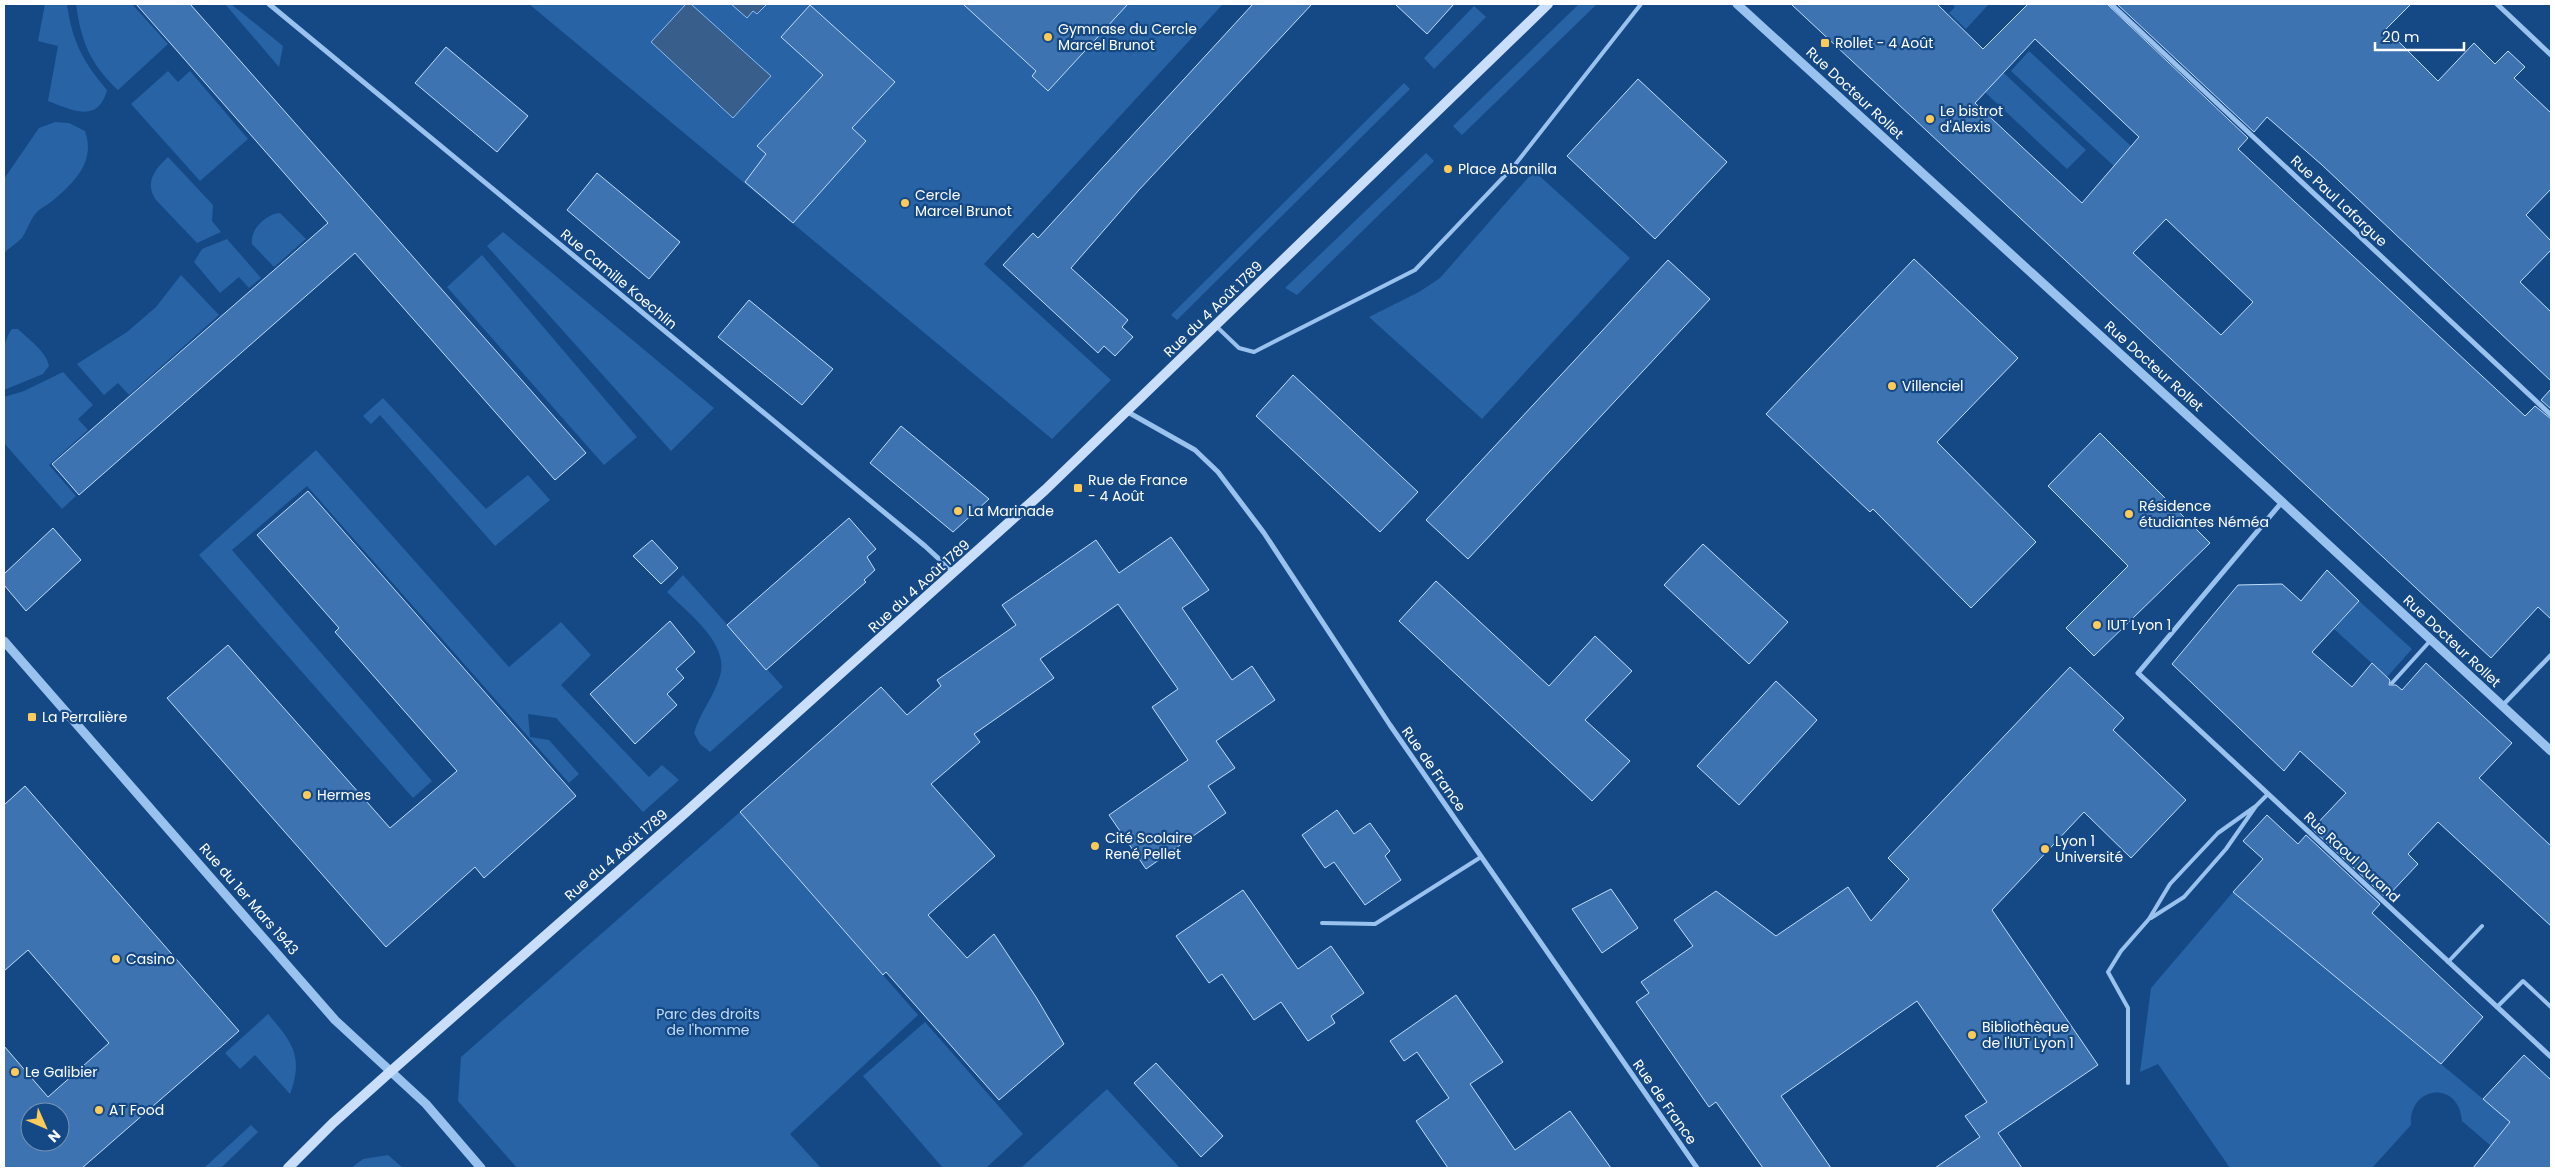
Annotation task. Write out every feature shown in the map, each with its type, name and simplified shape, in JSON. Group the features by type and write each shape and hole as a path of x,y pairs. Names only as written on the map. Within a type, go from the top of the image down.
{"main road":[{"name":"Rue du 4 Août 1789","path":"288,1168 333,1123 1045,490 1548,4"}],"street":[{"name":"Rue Camille Koechlin","path":"269,4 918,540 954,572"},
{"name":"Rue Docteur Rollet","path":"1737,4 2282,502 2551,752"},
{"name":"Rue Paul Lafargue","path":"2111,4 2551,415"},
{"path":"2497,4 2551,55"},
{"name":"Rue de France","path":"1126,412 1195,450 1218,472 1264,533 1390,725 1697,1168"},
{"name":"Rue Raoul Durand","path":"2282,502 2138,673 2551,1057"},
{"name":"Rue du 1er Mars 1943","path":"4,641 335,1020 426,1104 481,1168"},
{"path":"2502,706 2551,655"}],"lane":[{"path":"1215,325 1239,348 1254,352 1415,270 1514,166 1642,4"},
{"path":"2392,683 2431,639"},
{"path":"2128,1084 2128,1008 2108,972 2120,951 2149,919 2170,884 2218,833 2256,806 2268,794"},
{"path":"2149,919 2184,897 2226,849 2256,806"},
{"path":"1322,923 1374,924 1481,856"},
{"path":"2448,962 2482,926"},
{"path":"2497,1007 2523,981 2551,1007"}],"green space":[{"path":"45,4 67,4 72,29 80,50 91,70 107,90 103,101 91,111 83,112 48,101 58,46 38,41"},
{"path":"76,4 132,4 168,44 118,90 100,71 88,51"},
{"path":"225,4 231,4 283,46 279,67"},
{"name":"Cercle Marcel Brunot","path":"529,4 1223,4 984,264 1111,380 1052,439"},
{"path":"1579,4 1597,4 1462,135 1453,126"},
{"path":"1952,4 1989,4 1966,29 1949,13 1955,7"},
{"path":"1474,6 1486,17 1434,69 1424,58"},
{"path":"2029,51 2133,148 2115,167 2011,71"},
{"path":"1991,61 2086,150 2067,169 1973,81"},
{"path":"168,71 178,82 190,71 248,139 200,181 131,104"},
{"path":"1404,83 1410,89 1177,320 1171,315"},
{"path":"55,122 69,123 85,131 88,151 83,168 72,183 55,199 38,211 22,238 4,253 4,179 39,128"},
{"path":"1426,153 1434,161 1297,295 1285,288"},
{"path":"168,157 213,205 212,221 221,232 197,243 156,200 151,188 151,182 155,171"},
{"path":"1534,171 1630,258 1482,419 1369,317 1419,292 1440,278"},
{"path":"280,213 306,239 274,267 252,244 252,238 256,228 264,219"},
{"path":"503,232 714,408 671,451 487,246"},
{"path":"227,239 261,278 249,288 239,277 220,293 194,262 202,249"},
{"path":"482,255 637,437 604,465 447,287"},
{"path":"181,275 219,315 129,395 118,383 104,395 77,364 127,332 156,307"},
{"path":"12,329 18,329 36,346 44,355 49,366 43,374 4,390 4,350 8,335"},
{"path":"63,372 93,405 78,419 88,430 49,465 76,496 62,509 4,443 4,397 24,391"},
{"path":"383,398 486,509 528,475 550,500 495,546 380,415 371,424 363,416"},
{"path":"316,450 509,667 561,622 591,655 561,685 649,777 662,765 679,780 643,812 556,718 528,714 530,737 549,740 579,774 569,783 307,486 232,550 432,781 413,798 199,555"},
{"path":"683,575 783,687 710,752 700,744 694,733 717,684 721,664 719,652 705,630 667,592"},
{"path":"2359,601 2412,649 2387,677 2334,629"},
{"name":"Parc des droits de l'homme","path":"740,812 918,1015 790,1134 821,1168 517,1168 458,1101 461,1057"},
{"path":"2233,892 2511,1122 2491,1146 2462,1121 2459,1108 2452,1098 2444,1094 2434,1093 2425,1096 2417,1102 2412,1112 2411,1125 2372,1168 2230,1168 2158,1064 2140,1072 2151,988"},
{"path":"268,1014 284,1033 296,1059 294,1081 290,1094 255,1055 240,1069 225,1053"},
{"path":"925,1022 1023,1134 986,1168 943,1168 863,1076"},
{"path":"1107,1089 1180,1168 1021,1168"},
{"path":"251,1125 258,1132 221,1168 204,1168"},
{"path":"388,1155 403,1168 351,1168 363,1159"}],"shaded area":[{"path":"686,4 691,4 771,76 733,118 651,42"},
{"path":"731,4 767,4 757,14 753,11 747,18"}],"building":[{"path":"136,4 190,4 586,453 555,480 355,253 79,495 52,464 328,223"},
{"name":"Gymnase du Cercle Marcel Brunot","path":"963,4 1128,4 1048,91 1032,76 1036,71"},
{"path":"1253,4 1312,4 1138,191 1071,268 1128,320 1122,327 1133,337 1115,356 1104,346 1098,353 1003,265 1033,233 1038,238"},
{"path":"1395,4 1454,4 1427,34"},
{"path":"1791,4 1937,4 1983,49 2028,4 2107,4 2248,138 2238,149 2525,416 2535,406 2551,419 2551,619 2538,607 2491,658","holes":["2035,39 2139,137 2082,203 1975,103","2166,219 2253,302 2221,335 2133,253"]},
{"path":"2117,4 2411,4 2386,29 2438,81 2474,43 2495,64 2508,51 2525,67 2514,78 2551,113 2551,189 2526,215 2551,241 2551,250 2520,282 2551,312 2551,381 2322,165 2267,117 2254,132"},
{"path":"810,5 895,82 852,128 866,141 793,223 745,182 766,154 757,146 823,75 781,37"},
{"path":"446,47 528,116 497,152 415,83"},
{"path":"1638,79 1727,162 1655,239 1567,156"},
{"path":"597,173 680,242 649,279 567,210"},
{"name":"Villenciel","path":"1914,259 2018,358 1937,442 2036,542 1971,608 1873,509 1870,512 1766,414"},
{"path":"1668,260 1710,299 1468,559 1426,520"},
{"path":"749,300 833,369 802,405 718,337"},
{"path":"1293,375 1418,492 1380,532 1256,416"},
{"path":"2551,389 2551,409 2541,400"},
{"path":"901,426 989,499 953,532 870,463"},
{"name":"Résidence étudiantes Néméa","path":"2100,433 2210,543 2094,656 2066,628 2128,566 2048,486"},
{"path":"308,491 576,796 484,878 475,867 386,947 167,698 228,645 390,828 457,771 335,632 339,628 257,535"},
{"path":"849,518 876,549 867,557 875,570 864,580 866,582 766,670 727,625"},
{"path":"53,528 81,560 26,611 4,585 4,574"},
{"path":"1171,537 1209,590 1182,608 1232,680 1252,666 1275,700 1216,741 1235,768 1208,786 1226,813 1146,869 1109,815 1188,760 1152,707 1178,689 1118,604 1040,659 1054,678 974,734 980,742 931,784 995,856 928,915 967,958 994,934 1036,997 1064,1044 999,1100 886,972 883,975 740,812 881,687 907,715 941,686 937,680 1016,625 1002,605 1096,540 1119,573"},
{"path":"652,540 678,568 661,584 633,556"},
{"path":"1703,544 1788,622 1749,664 1664,585"},
{"path":"2327,570 2359,601 2312,652 2352,687 2372,663 2390,680 2389,685 2396,685 2402,690 2426,663 2512,743 2479,778 2551,846 2551,926 2438,822 2408,854 2418,864 2386,898 2312,829 2346,793 2300,751 2284,771 2172,664 2238,585 2282,584 2301,601"},
{"path":"1436,581 1549,686 1595,636 1632,671 1585,720 1630,761 1592,801 1399,621"},
{"path":"670,621 695,652 676,669 684,678 667,694 677,705 635,744 590,694"},
{"path":"2070,667 2124,718 2113,730 2186,800 2131,858 2084,812 1992,910 2098,1065 1998,1133 2022,1168 1935,1168 1980,1137 1965,1116 1987,1102 1917,1001 1781,1096 1831,1168 1763,1168 1716,1102 1709,1107 1636,1002 1649,993 1641,982 1693,946 1674,920 1716,891 1776,936 1848,887 1871,921 1909,879 1888,858"},
{"path":"1776,681 1817,720 1739,805 1697,766"},
{"name":"Casino","path":"25,786 239,1031 82,1168 4,1168 4,1046 48,1097 109,1043 28,950 4,971 4,805"},
{"path":"1337,810 1354,834 1370,823 1390,851 1385,856 1401,880 1365,905 1334,862 1325,868 1302,835"},
{"path":"2267,815 2298,844 2306,835 2380,904 2372,913 2483,1017 2441,1064 2233,892 2263,859 2243,841"},
{"path":"1611,889 1638,928 1602,953 1572,909"},
{"path":"1243,890 1298,969 1331,946 1364,993 1331,1016 1335,1023 1308,1041 1281,1002 1254,1020 1222,974 1209,983 1176,936"},
{"path":"1456,995 1503,1062 1470,1084 1515,1150 1570,1111 1611,1168 1448,1168 1416,1121 1449,1098 1417,1052 1404,1061 1390,1041"},
{"path":"2524,1055 2551,1080 2551,1168 2473,1168 2510,1122 2483,1099"},
{"path":"1156,1063 1223,1136 1201,1157 1134,1083"}],"place":[{"name":"Gymnase du Cercle Marcel Brunot","path":"1048,37"},
{"name":"Rollet - 4 Août","path":"1825,43"},
{"name":"Le bistrot d'Alexis","path":"1930,119"},
{"name":"Place Abanilla","path":"1448,169"},
{"name":"Cercle Marcel Brunot","path":"905,203"},
{"name":"Villenciel","path":"1892,386"},
{"name":"Rue de France - 4 Août","path":"1078,488"},
{"name":"La Marinade","path":"958,511"},
{"name":"Résidence étudiantes Néméa","path":"2129,514"},
{"name":"IUT Lyon 1","path":"2097,625"},
{"name":"La Perralière","path":"32,717"},
{"name":"Hermes","path":"307,795"},
{"name":"Cité Scolaire René Pellet","path":"1095,846"},
{"name":"Lyon 1 Université","path":"2045,849"},
{"name":"Casino","path":"116,959"},
{"name":"Bibliothèque de l'IUT Lyon 1","path":"1972,1035"},
{"name":"Le Galibier","path":"15,1072"},
{"name":"AT Food","path":"99,1110"}]}
